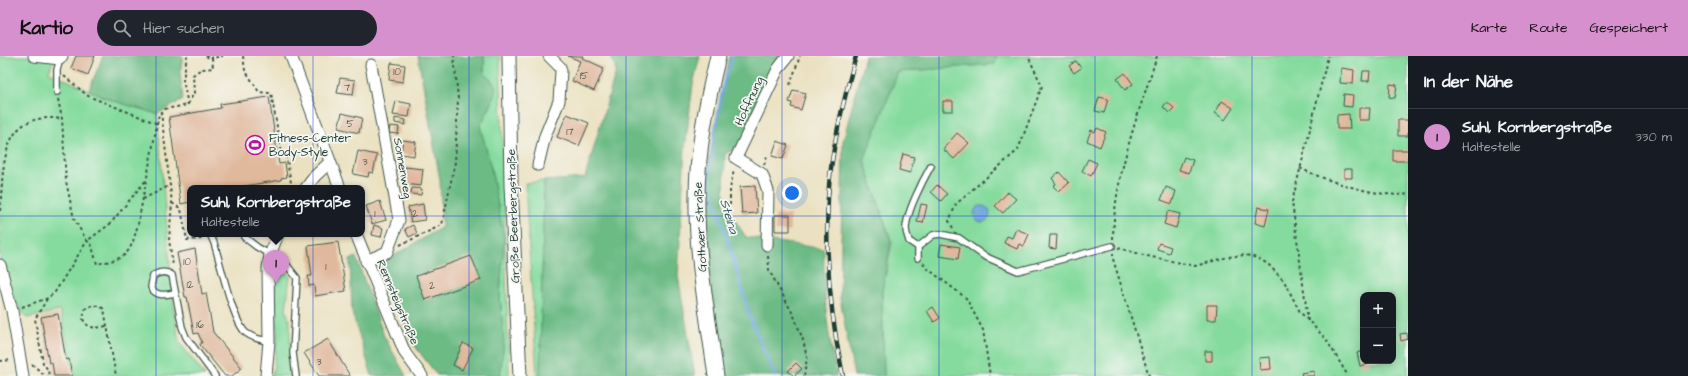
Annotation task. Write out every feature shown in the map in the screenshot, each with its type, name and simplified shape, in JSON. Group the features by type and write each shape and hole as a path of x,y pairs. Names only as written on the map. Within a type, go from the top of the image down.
{"main road":[{"name":"Gothaer Straße","path":"716,376 702,269 696,197 703,127 718,56"}],"street":[{"path":"34,56 61,57"},
{"path":"291,56 339,185"},
{"name":"Große Beerbergstraße","path":"509,56 511,184 520,376"},
{"path":"538,165 545,136 560,96 560,67 549,56"},
{"name":"Hoffnung","path":"736,158 778,70 788,56"},
{"name":"Sonnenweg","path":"371,65 399,220 387,252"},
{"path":"736,158 762,174 768,191 767,245"},
{"path":"308,185 330,162"},
{"path":"266,376 269,341 267,283 270,255 277,237"},
{"name":"Rennsteigstraße","path":"357,237 405,353 422,376"},
{"path":"366,261 387,252"},
{"path":"0,264 12,311 23,376"}],"lane":[{"path":"57,92 57,70 61,57"},
{"path":"918,247 909,241 906,228 920,185 931,166"},
{"path":"918,258 918,247 932,235 940,234 959,238 984,256 1018,271 1112,246"},
{"path":"211,237 216,248 236,317 245,332 260,340 269,341"},
{"path":"244,237 257,247 286,264 297,278 293,353 296,376"},
{"path":"174,293 155,293 151,286 152,279 156,274 168,273 172,275 174,293 182,328 186,337 215,376"}],"path":[{"path":"187,56 184,80 188,105"},
{"path":"206,56 210,59 212,57 223,56"},
{"path":"243,56 245,70 259,92 271,93 282,155 302,152"},
{"path":"387,252 442,225 455,162 458,99 454,56"},
{"path":"790,85 800,56"},
{"path":"959,238 949,221 956,204 1018,150 1031,118 1042,86 1028,56"},
{"path":"1149,376 1113,259 1112,246 1113,218 1127,149 1157,56"},
{"path":"1308,322 1292,202 1312,126 1328,56"},
{"path":"188,105 194,93 192,75 201,70 213,68 212,57"},
{"path":"57,70 88,96 158,124"},
{"path":"57,92 62,119 66,181 74,220 87,241 91,243 97,264 122,257 133,241 138,224 161,112 164,109 188,105"},
{"path":"161,112 172,203 170,240 173,267 172,275"},
{"path":"0,211 2,157 10,136 19,126 32,119 48,117 62,119"},
{"path":"286,155 291,185"},
{"path":"730,205 730,189 736,158"},
{"path":"1300,168 1314,175 1372,192 1400,196 1408,194"},
{"path":"49,376 48,370 43,362 35,319 48,298 55,292 87,241 110,224 147,178"},
{"path":"143,199 170,185"},
{"path":"172,203 181,210 186,240 202,239 206,241 207,249 216,248"},
{"path":"767,245 769,270 794,316 803,340 807,358 804,376"},
{"path":"1112,246 1147,256 1195,266 1246,255 1257,258 1268,264 1284,281 1300,312 1326,339 1348,376"},
{"path":"918,258 928,269 966,298 983,330 990,376"},
{"path":"12,311 48,298"},
{"path":"106,326 95,328 87,326 83,320 85,309 93,306 100,306 104,309 116,376"}],"green space":[{"path":"0,56 55,56 49,72 111,100 157,114 174,311 179,342 205,376 75,376 60,311 27,318 0,281"},
{"path":"103,56 183,56 180,73 183,100 157,114 111,100 89,90"},
{"path":"418,56 484,56 484,72 496,86 492,103 480,126 491,168 504,238 500,297 504,342 500,376 437,375 414,345 379,265 442,227 440,180"},
{"path":"484,56 500,56 509,376 500,376 504,342 500,297 504,238 491,168 480,126 492,103 484,72"},
{"path":"611,56 700,56 693,84 685,148 678,276 695,376 540,376 544,181 585,178 616,71"},
{"path":"729,56 784,56 742,146 725,154 724,204 746,237 824,249 826,313 837,376 724,376 709,276 706,175"},
{"path":"865,56 996,56 995,64 898,72 864,160 891,241 882,291 884,376 854,376 840,298 843,141"},
{"path":"996,56 1408,56 1408,376 884,376 882,291 892,243 864,160 898,72 995,64"},
{"path":"544,181 540,376 537,376 525,183"},
{"path":"356,257 384,336 406,376 372,376 352,312 350,260"},
{"path":"278,265 282,266 290,276 286,310 290,323 290,363 293,376 272,376 277,341 275,289"}],"water":[{"path":"982,206 989,211 990,214 985,221 982,222 975,217 974,214 979,207"}],"building":[{"path":"76,56 95,56 88,75 71,68"},
{"path":"568,56 583,56 582,58 604,68 594,91 572,81 580,61"},
{"path":"1076,61 1081,68 1074,73 1069,66"},
{"path":"391,63 405,65 403,82 389,80"},
{"path":"1341,68 1354,70 1353,84 1340,83"},
{"path":"1363,71 1370,71 1369,81 1362,81"},
{"path":"1125,73 1133,84 1125,90 1117,79"},
{"path":"340,78 355,80 353,95 337,93"},
{"path":"1390,84 1397,85 1395,98 1389,97"},
{"path":"793,90 806,93 801,110 791,107 792,103 789,102"},
{"path":"1344,94 1353,95 1352,107 1343,106"},
{"path":"269,97 279,164 285,163 287,177 281,178 281,180 250,185 187,185 187,203 181,204 169,117 221,108 220,104"},
{"path":"1099,97 1108,99 1104,113 1095,111"},
{"path":"396,101 411,104 409,117 393,115"},
{"path":"943,101 953,101 953,111 943,111"},
{"path":"1222,101 1233,108 1225,120 1215,113"},
{"path":"1167,102 1174,108 1169,113 1163,107"},
{"path":"1359,108 1370,108 1369,120 1359,120"},
{"path":"342,113 362,118 359,133 338,128"},
{"path":"567,114 589,123 579,146 557,137"},
{"path":"1349,114 1350,129 1337,129 1337,115"},
{"path":"395,118 406,120 405,125 395,123"},
{"path":"1398,120 1408,120 1408,136 1398,136"},
{"path":"390,126 399,127 398,134 389,133"},
{"path":"1097,128 1106,132 1100,147 1087,141 1091,130 1095,132"},
{"path":"957,133 969,143 954,159 943,149"},
{"path":"403,140 416,142 414,156 401,154"},
{"path":"777,141 788,145 783,159 772,156"},
{"path":"1393,150 1408,150 1408,161 1393,161"},
{"path":"358,151 377,155 373,173 369,172 368,177 353,174"},
{"path":"903,154 914,157 910,173 899,170"},
{"path":"1184,157 1193,160 1189,173 1179,170"},
{"path":"1088,159 1097,163 1091,176 1082,171"},
{"path":"405,167 423,169 421,186 404,184"},
{"path":"1344,169 1352,169 1352,178 1344,178"},
{"path":"1059,172 1069,183 1059,192 1053,186 1056,184 1052,178"},
{"path":"937,185 947,194 941,201 931,192"},
{"path":"755,186 757,213 742,214 740,187"},
{"path":"1166,187 1176,191 1172,204 1161,200"},
{"path":"412,188 422,189 421,195 411,194"},
{"path":"1008,192 1016,199 1003,213 995,206"},
{"path":"380,201 386,220 372,224 366,206"},
{"path":"423,204 425,220 411,222 408,207"},
{"path":"921,204 927,205 923,223 917,222"},
{"path":"1258,207 1269,209 1265,226 1255,223"},
{"path":"1168,211 1180,214 1176,228 1164,224"},
{"path":"775,215 790,215 790,231 775,231"},
{"path":"374,225 383,228 381,237 372,235"},
{"path":"413,225 417,233 409,237 405,229"},
{"path":"1016,229 1029,234 1024,246 1019,244 1017,249 1004,243 1007,236 1012,238"},
{"path":"1050,235 1057,235 1056,249 1049,248"},
{"path":"338,242 346,291 315,296 314,285 309,286 308,276 312,276 308,246"},
{"path":"1159,243 1171,247 1169,253 1157,249"},
{"path":"941,244 960,247 958,259 939,256"},
{"path":"195,249 202,294 206,293 213,332 242,368 232,376 225,376 200,345 202,342 198,333 194,334 187,297 185,297 177,253"},
{"path":"471,256 481,280 425,300 416,276"},
{"path":"1207,305 1217,305 1216,320 1207,320"},
{"path":"933,307 940,318 934,322 927,311"},
{"path":"58,314 66,360 69,359 72,376 54,376 52,362 49,363 41,317"},
{"path":"1407,333 1408,339 1401,341 1400,334"},
{"path":"328,339 350,376 319,376 304,353"},
{"path":"463,343 473,348 462,370 453,365"},
{"path":"1205,351 1212,351 1212,361 1205,361"},
{"path":"1360,352 1360,364 1368,364 1360,366 1357,353"},
{"path":"1270,357 1271,369 1260,370 1259,358"},
{"path":"796,363 802,369 794,376 788,371"},
{"path":"1314,371 1314,376 1302,376 1301,373"}],"waterway":[{"name":"Steina","path":"733,56 724,81 713,143 709,183 727,237 750,317 775,376"}],"railway":[{"path":"843,376 832,310 828,265 827,220 832,162 838,126 856,56"}],"place":[{"name":"Fitness-Center Body-Style","path":"255,145"},
{"name":"Suhl, Kornbergstraße","path":"276,283"}]}
